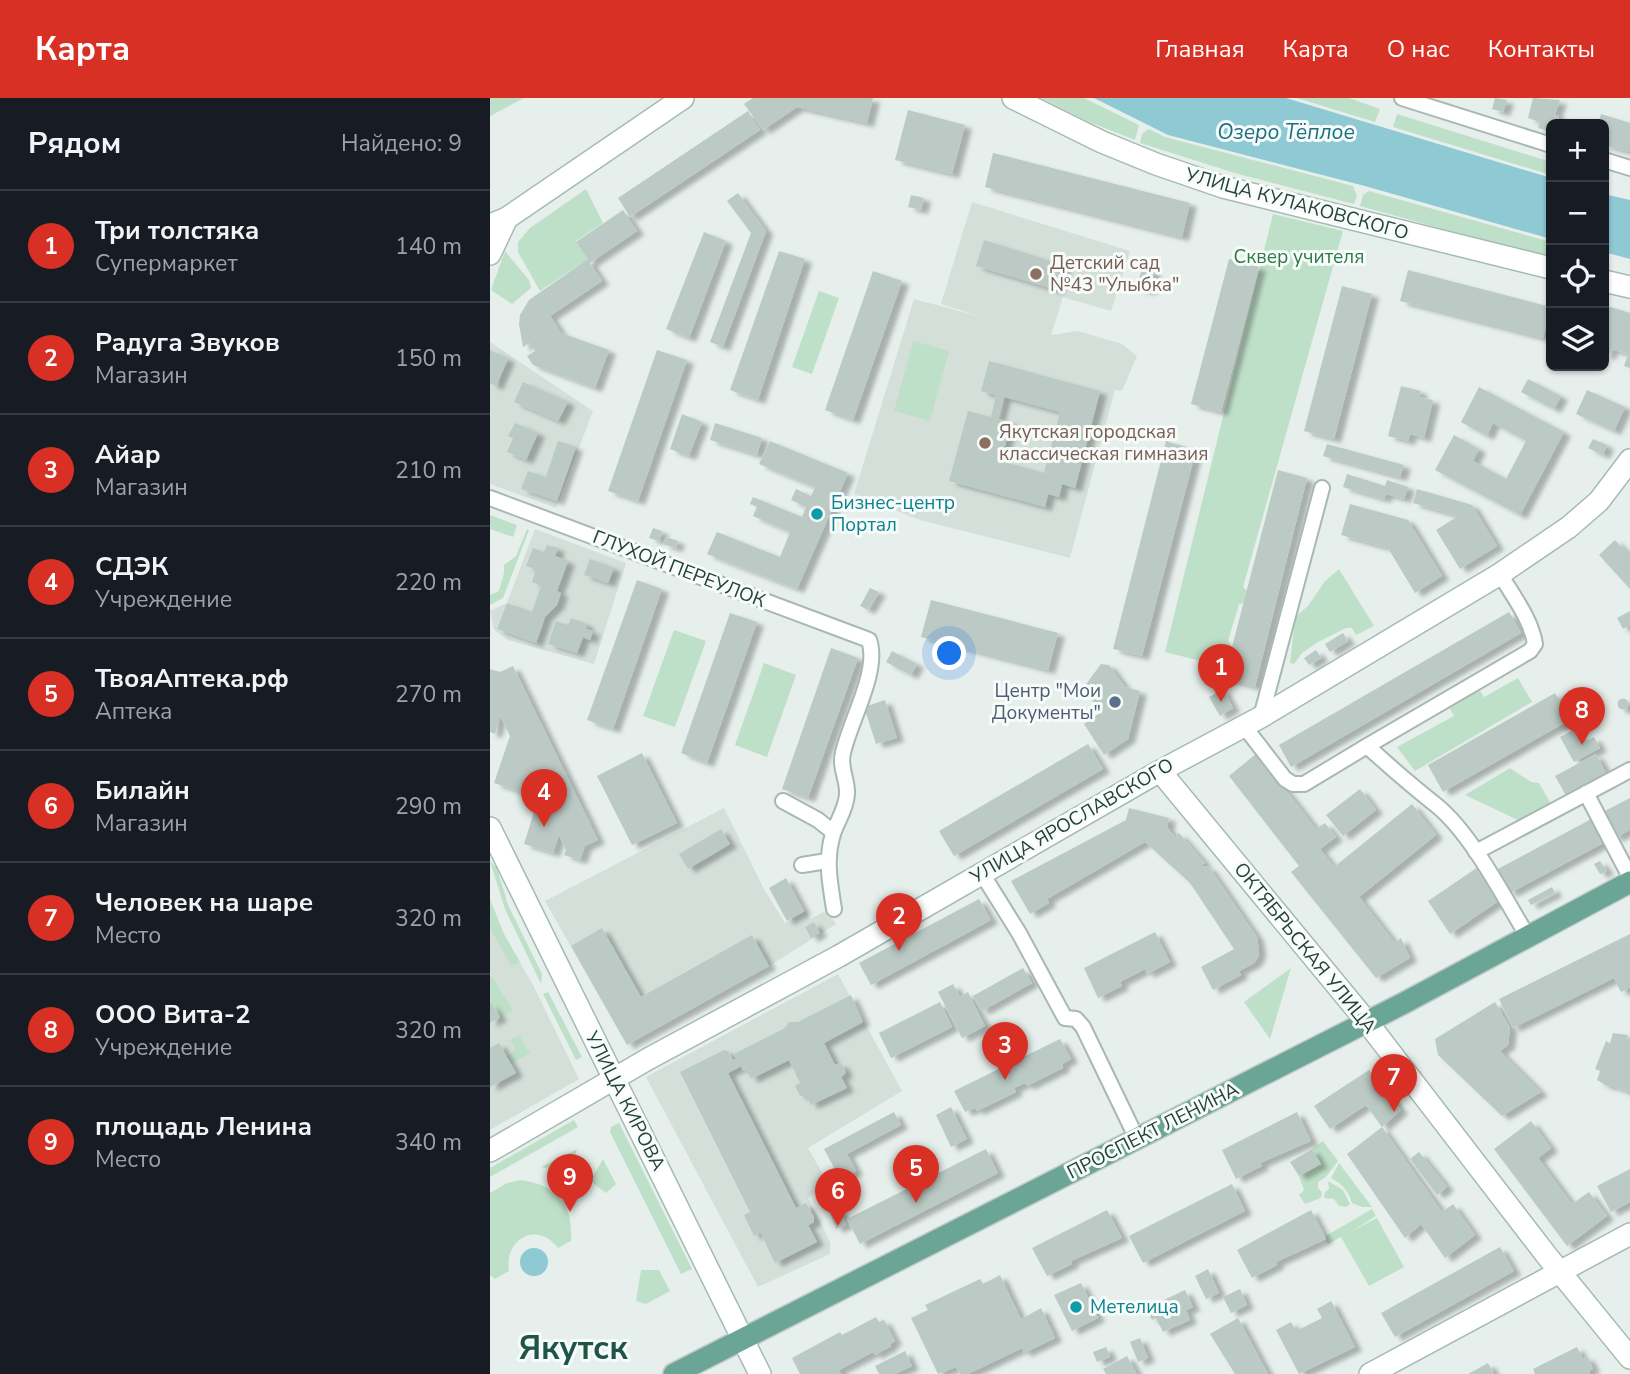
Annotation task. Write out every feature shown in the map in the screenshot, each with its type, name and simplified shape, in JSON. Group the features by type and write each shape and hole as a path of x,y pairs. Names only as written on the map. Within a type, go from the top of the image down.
{"main road":[{"name":"ПРОСПЕКТ ЛЕНИНА","path":"674,1374 1367,1022 1630,880"}],"street":[{"path":"490,254 499,221 682,98"},
{"name":"УЛИЦА КУЛАКОВСКОГО","path":"1013,98 1102,142 1223,187 1546,267"},
{"path":"1402,98 1546,143"},
{"path":"1609,162 1630,168"},
{"path":"1609,282 1630,287"},
{"name":"УЛИЦА ЯРОСЛАВСКОГО","path":"490,1151 1252,721 1500,574 1569,527 1589,510 1630,460"},
{"path":"1322,488 1252,721 1284,779 1293,785 1304,784 1530,651 1535,645 1534,635 1500,574"},
{"name":"ГЛУХОЙ ПЕРЕУЛОК","path":"490,498 869,640 873,650 870,669 842,755 847,798 842,817 833,832"},
{"path":"1367,746 1435,804 1476,852 1528,936"},
{"path":"1476,852 1630,770"},
{"name":"ОКТЯБРЬСКАЯ УЛИЦА","path":"1160,771 1367,1022 1630,1358"},
{"path":"1586,793 1630,880"},
{"path":"783,801 804,811 833,832 827,862 834,908"},
{"name":"УЛИЦА КИРОВА","path":"490,828 760,1374"},
{"path":"802,865 827,862"},
{"path":"981,872 1019,933 1065,1018 1076,1020 1083,1027 1137,1139"},
{"path":"1370,1374 1630,1234"}],"shaded area":[{"name":"Якутская городская классическая гимназия","path":"972,202 1130,251 1111,311 1063,297 1051,335 1078,331 1122,344 1137,356 1122,391 1115,390 1070,558 920,520 854,494 914,299 982,317 941,304"},
{"path":"490,342 593,411 556,508 490,484"},
{"path":"535,529 626,563 594,664 508,640 494,630 490,611 507,603"},
{"path":"724,808 764,889 785,923 806,911 810,919 827,910 836,924 769,966 627,1045 545,901"},
{"path":"490,910 534,987 579,1079 490,1130"},
{"path":"838,974 902,1091 808,1148 828,1183 808,1198 830,1242 830,1254 758,1287 646,1077"}],"green space":[{"path":"490,98 524,98 490,116"},
{"path":"1041,98 1084,98 1139,125 1135,140 1087,121"},
{"path":"1297,98 1349,98 1380,109 1375,122"},
{"path":"1397,114 1546,160 1546,173 1393,127"},
{"path":"1149,129 1165,137 1353,186 1357,196 1354,204 1238,174 1140,143 1142,134"},
{"path":"586,189 603,223 576,241 588,259 540,291 518,252 518,242 530,228"},
{"path":"1369,191 1546,241 1546,258 1360,206 1363,195"},
{"name":"Сквер учителя","path":"1273,214 1343,231 1243,587 1249,593 1244,603 1239,604 1228,641 1233,648 1231,654 1223,658 1221,666 1165,652"},
{"path":"505,251 529,280 531,288 512,304 491,290"},
{"path":"819,291 839,298 812,374 792,367"},
{"path":"913,341 949,351 930,421 894,411"},
{"path":"490,515 517,525 513,537 490,529"},
{"path":"527,529 529,530 503,598 490,605 490,595 499,591 504,565 516,556"},
{"path":"1339,569 1374,626 1356,635 1352,628 1346,628 1302,653 1294,664 1290,663 1295,617 1308,606 1325,581"},
{"path":"674,630 706,641 675,727 643,716"},
{"path":"764,663 796,675 767,757 735,745"},
{"path":"1518,678 1532,702 1415,771 1397,747 1454,716 1449,707 1479,689 1484,697"},
{"path":"1510,768 1531,782 1539,783 1551,804 1520,821 1465,795"},
{"path":"490,861 497,868 508,905 542,974 541,984 505,909"},
{"path":"490,899 504,934 520,962 511,966 490,927"},
{"path":"1291,968 1270,1039 1244,1002"},
{"path":"492,977 513,1010 500,1018 490,1002"},
{"path":"548,992 582,1057 576,1060 543,994"},
{"path":"519,1035 530,1053 511,1064 506,1056 516,1050 510,1040"},
{"path":"574,1120 578,1127 490,1177 490,1168"},
{"path":"619,1123 692,1269 681,1274 610,1132 611,1127"},
{"path":"1323,1141 1338,1161 1326,1177 1318,1182 1321,1198 1305,1204 1299,1195 1304,1190 1299,1176 1320,1164 1312,1149"},
{"path":"577,1149 570,1174 541,1167"},
{"path":"603,1159 616,1184 606,1193 590,1181"},
{"path":"1339,1163 1372,1207 1352,1203 1344,1188 1331,1178"},
{"path":"521,1180 545,1187 561,1198 569,1216 571,1241 558,1248 541,1235 524,1237 512,1250 509,1271 495,1279 490,1275 490,1193 507,1183"},
{"path":"1328,1181 1343,1190 1350,1204 1346,1207 1339,1206 1334,1199 1324,1198 1329,1189"},
{"path":"1372,1209 1376,1216 1352,1231 1377,1218 1404,1267 1369,1286 1341,1237 1328,1244 1324,1237"},
{"path":"641,1270 659,1270 670,1291 646,1304 636,1301"}],"water":[{"name":"Озеро Тёплое","path":"1094,98 1286,98 1546,176 1546,238 1365,186 1168,135"},
{"path":"1609,195 1630,200 1630,259 1609,253"},
{"path":"534,1248 544,1252 548,1262 544,1272 534,1276 524,1272 520,1262 524,1252"}],"building":[{"path":"753,98 873,98 867,123 797,107 763,130 744,104"},
{"path":"1495,98 1507,100 1503,112 1492,109"},
{"path":"1533,98 1560,100 1555,115 1559,116 1558,119 1546,119 1546,130 1538,128 1540,122 1528,118"},
{"path":"908,110 965,125 952,174 895,160"},
{"path":"748,111 760,130 630,217 618,198"},
{"path":"1601,114 1630,123 1629,152 1609,146 1609,119 1600,119"},
{"path":"993,153 1190,203 1182,237 985,187"},
{"path":"738,193 766,231 723,347 710,342 751,233 727,201"},
{"path":"911,195 924,198 921,210 908,207"},
{"path":"623,210 637,231 590,263 602,281 550,316 561,333 609,350 595,388 533,365 527,356 535,351 529,343 523,347 520,315 529,300 588,259 576,242"},
{"path":"704,232 726,241 689,338 666,329"},
{"path":"984,240 1064,265 1056,290 976,266"},
{"path":"779,251 805,259 758,400 730,390"},
{"path":"1229,259 1259,267 1221,412 1191,404"},
{"path":"1142,268 1154,271 1149,291 1137,288"},
{"path":"1408,270 1546,306 1546,326 1543,338 1400,301"},
{"path":"873,271 902,281 853,420 825,410"},
{"path":"1342,286 1372,294 1334,439 1304,431"},
{"path":"1609,307 1630,313 1630,368 1624,366 1628,354 1611,349 1609,356"},
{"path":"490,350 508,359 496,386 490,383"},
{"path":"657,350 687,360 638,501 608,491"},
{"path":"989,361 1100,391 1075,488 1062,484 1059,497 1048,494 1045,507 949,481 968,411 991,417 996,395 981,391","holes":["1004,397 1060,412 1044,473 1001,461 1011,422 998,419"]},
{"path":"1528,379 1561,396 1554,409 1521,392"},
{"path":"523,382 568,402 558,421 514,402"},
{"path":"1401,386 1421,391 1419,397 1433,400 1424,438 1410,434 1408,441 1388,436"},
{"path":"1479,387 1564,432 1520,515 1435,470 1454,435 1479,449 1473,461 1506,479 1526,441 1493,423 1487,436 1461,422"},
{"path":"1587,390 1625,407 1614,431 1576,414"},
{"path":"682,414 702,422 689,456 670,449"},
{"path":"515,423 538,433 526,460 507,452 513,438 508,436"},
{"path":"715,423 762,438 757,455 710,440"},
{"path":"1593,439 1607,445 1603,455 1588,448"},
{"path":"558,441 576,447 557,501 521,489 528,471 546,477"},
{"name":"Бизнес-центр Портал","path":"770,441 848,473 797,589 707,554 717,532 780,557 790,532 753,516 757,507 750,504 753,497 802,517 806,507 791,500 796,489 811,496 815,487 759,464"},
{"path":"1166,441 1196,450 1142,656 1113,649"},
{"path":"1327,444 1404,465 1400,477 1323,456"},
{"path":"1278,470 1307,478 1255,687 1224,678"},
{"path":"1347,474 1385,486 1387,480 1408,487 1404,499 1386,494 1384,499 1343,487"},
{"path":"1417,489 1472,505 1497,546 1460,569 1436,530 1458,516 1413,503"},
{"path":"1350,504 1408,520 1442,576 1415,593 1388,548 1341,535"},
{"path":"653,528 662,531 659,541 649,538"},
{"path":"666,537 678,541 676,548 663,544"},
{"path":"1615,540 1630,556 1630,589 1599,555"},
{"path":"547,545 558,548 555,556 568,561 557,591 561,593 557,605 545,617 536,643 497,629 507,603 532,612 541,586 532,582 536,569 526,566 533,548 544,552"},
{"path":"590,559 614,568 608,583 584,575"},
{"path":"637,580 662,589 613,729 587,720"},
{"path":"870,588 879,592 868,610 860,606"},
{"path":"931,600 1058,633 1048,670 921,637"},
{"path":"1630,611 1630,625 1623,629 1617,618"},
{"path":"1509,612 1521,633 1291,767 1279,745"},
{"path":"730,613 757,622 707,763 681,753"},
{"path":"571,618 587,624 586,629 593,631 590,640 583,637 577,653 548,644 556,621 568,625"},
{"path":"1343,633 1348,641 1330,652 1325,644"},
{"path":"831,648 858,658 808,798 782,789"},
{"path":"1316,650 1321,658 1309,665 1304,658"},
{"path":"892,651 917,664 911,675 886,662"},
{"name":"Центр \"Мои Документы\"","path":"1101,664 1109,665 1125,687 1140,691 1128,739 1104,755 1084,724 1100,713 1084,687"},
{"path":"513,666 598,840 585,846 580,860 564,855 566,850 559,835 553,853 524,844 539,796 529,775 524,793 494,783 510,736 500,716 495,734 490,732 490,669 500,672"},
{"path":"1223,689 1233,708 1220,716 1209,697"},
{"path":"1555,693 1571,719 1443,792 1428,765"},
{"path":"1623,698 1629,704 1623,710 1617,704"},
{"path":"885,700 897,738 876,744 864,707"},
{"path":"1575,729 1583,743 1594,737 1600,748 1574,762 1560,737"},
{"path":"1088,744 1103,769 954,856 939,831"},
{"path":"642,753 677,823 632,845 597,776"},
{"path":"1257,753 1316,829 1325,823 1336,837 1320,849 1334,867 1412,804 1436,835 1359,897 1395,943 1401,938 1410,958 1376,978 1291,872 1299,866 1229,776"},
{"path":"1596,754 1610,780 1569,801 1555,776"},
{"path":"1360,789 1376,810 1343,836 1326,815"},
{"path":"1630,798 1630,830 1615,838 1601,813"},
{"path":"1129,808 1169,818 1167,827 1175,837 1179,833 1205,863 1201,866 1209,867 1257,937 1258,957 1254,963 1239,971 1241,975 1213,990 1201,967 1234,949 1190,883 1145,842 1047,899 1049,903 1030,914 1011,881 1126,820"},
{"path":"1595,817 1607,841 1510,893 1496,870"},
{"path":"721,829 730,844 688,869 679,854"},
{"path":"1600,861 1607,871 1600,874 1594,864"},
{"path":"1478,867 1500,900 1450,934 1428,901"},
{"path":"786,878 804,911 787,921 769,888"},
{"path":"1552,887 1555,893 1531,905 1528,900"},
{"path":"979,899 991,920 871,985 859,963"},
{"path":"814,922 820,933 811,938 805,927"},
{"path":"602,928 641,997 752,935 769,966 627,1045 571,946"},
{"path":"1155,932 1170,962 1147,974 1145,969 1120,982 1122,986 1098,998 1084,968"},
{"path":"1630,934 1630,987 1621,992 1614,978 1513,1028 1499,999"},
{"path":"1023,968 1032,983 982,1011 973,996"},
{"path":"953,984 960,997 968,992 985,1026 962,1038 938,992"},
{"path":"851,995 863,1022 824,1043 835,1065 841,1063 846,1073 841,1077 847,1088 811,1105 806,1095 800,1096 795,1086 800,1083 789,1060 751,1079 747,1070 743,1071 741,1066 728,1073 796,1208 806,1203 814,1217 814,1222 808,1225 817,1242 775,1263 760,1232 754,1236 744,1215 750,1212 680,1072 724,1050 728,1051 733,1060 737,1058 734,1054 785,1028 789,1022 798,1022"},
{"path":"490,1002 500,1017 490,1023"},
{"path":"940,1002 952,1027 891,1058 879,1033"},
{"path":"1495,1002 1510,1028 1508,1045 1500,1051 1541,1092 1502,1116 1438,1055 1435,1039"},
{"path":"1613,1033 1628,1035 1627,1038 1630,1039 1630,1095 1597,1080 1600,1071 1595,1069 1606,1041 1610,1043"},
{"path":"1060,1039 1071,1059 1062,1064 1063,1068 1027,1086 1025,1083 1014,1088 1016,1092 977,1111 975,1108 965,1112 954,1091"},
{"path":"499,1043 516,1073 490,1087 490,1048"},
{"path":"1369,1070 1401,1110 1382,1127 1366,1105 1330,1129 1314,1106"},
{"path":"951,1107 967,1139 951,1147 936,1115"},
{"path":"894,1112 901,1125 847,1154 856,1171 840,1179 824,1149"},
{"path":"1297,1112 1311,1141 1260,1163 1262,1166 1236,1179 1222,1150"},
{"path":"1531,1121 1551,1148 1538,1158 1572,1204 1589,1192 1607,1216 1567,1246 1494,1149"},
{"path":"1382,1127 1442,1212 1453,1204 1475,1235 1445,1258 1421,1224 1405,1238 1347,1154"},
{"path":"986,1149 998,1173 860,1244 847,1219"},
{"path":"1312,1149 1321,1164 1299,1176 1290,1162"},
{"path":"1419,1152 1447,1187 1437,1195 1410,1159"},
{"path":"1630,1169 1630,1202 1611,1212 1597,1186"},
{"path":"1232,1184 1245,1211 1143,1263 1129,1236"},
{"path":"840,1209 846,1225 836,1229 830,1213"},
{"path":"1107,1210 1122,1238 1071,1261 1072,1264 1047,1276 1032,1248"},
{"path":"1311,1210 1326,1239 1276,1262 1277,1265 1252,1278 1237,1250"},
{"path":"1500,1247 1514,1271 1395,1337 1381,1313"},
{"path":"1208,1269 1219,1293 1206,1299 1195,1276"},
{"path":"1000,1275 1021,1319 1041,1308 1055,1338 1024,1353 1022,1348 968,1374 960,1374 956,1367 938,1374 911,1318 928,1310 925,1305 980,1279 983,1284"},
{"name":"Метелица","path":"1081,1283 1098,1318 1072,1331 1054,1295"},
{"path":"1240,1289 1247,1305 1231,1313 1223,1297"},
{"path":"1185,1290 1193,1307 1186,1310 1190,1320 1163,1332 1156,1318 1152,1320 1149,1314 1154,1312 1151,1306"},
{"path":"1331,1301 1355,1347 1299,1374 1276,1330 1291,1322 1296,1331 1322,1318 1317,1309"},
{"path":"876,1317 879,1322 884,1320 895,1341 891,1346 839,1370 841,1374 800,1374 792,1358 840,1332 842,1335"},
{"path":"1238,1318 1268,1374 1235,1374 1210,1334"},
{"path":"1140,1338 1148,1358 1138,1362 1130,1342"},
{"path":"1106,1347 1110,1357 1097,1362 1093,1352"},
{"path":"1577,1347 1583,1359 1587,1356 1593,1369 1589,1371 1590,1374 1535,1374 1533,1369"},
{"path":"905,1351 912,1366 895,1374 879,1374 875,1366"},
{"path":"1127,1356 1137,1374 1106,1374 1103,1369"},
{"path":"1488,1363 1494,1374 1468,1374"}],"place":[{"name":"Детский сад №43 \"Улыбка\"","path":"1036,274"},
{"name":"Якутская городская классическая гимназия","path":"985,443"},
{"name":"Бизнес-центр Портал","path":"817,514"},
{"name":"Центр \"Мои Документы\"","path":"1115,702"},
{"name":"Три толстяка","path":"1221,702"},
{"name":"ООО Вита-2","path":"1582,745"},
{"name":"СДЭК","path":"544,827"},
{"name":"Радуга Звуков","path":"899,951"},
{"name":"Айар","path":"1005,1080"},
{"name":"Человек на шаре","path":"1394,1112"},
{"name":"ТвояАптека.рф","path":"916,1203"},
{"name":"площадь Ленина","path":"570,1212"},
{"name":"Билайн","path":"838,1226"},
{"name":"Метелица","path":"1076,1307"}],"district":[{"name":"Якутск","path":"573,1348"}]}
